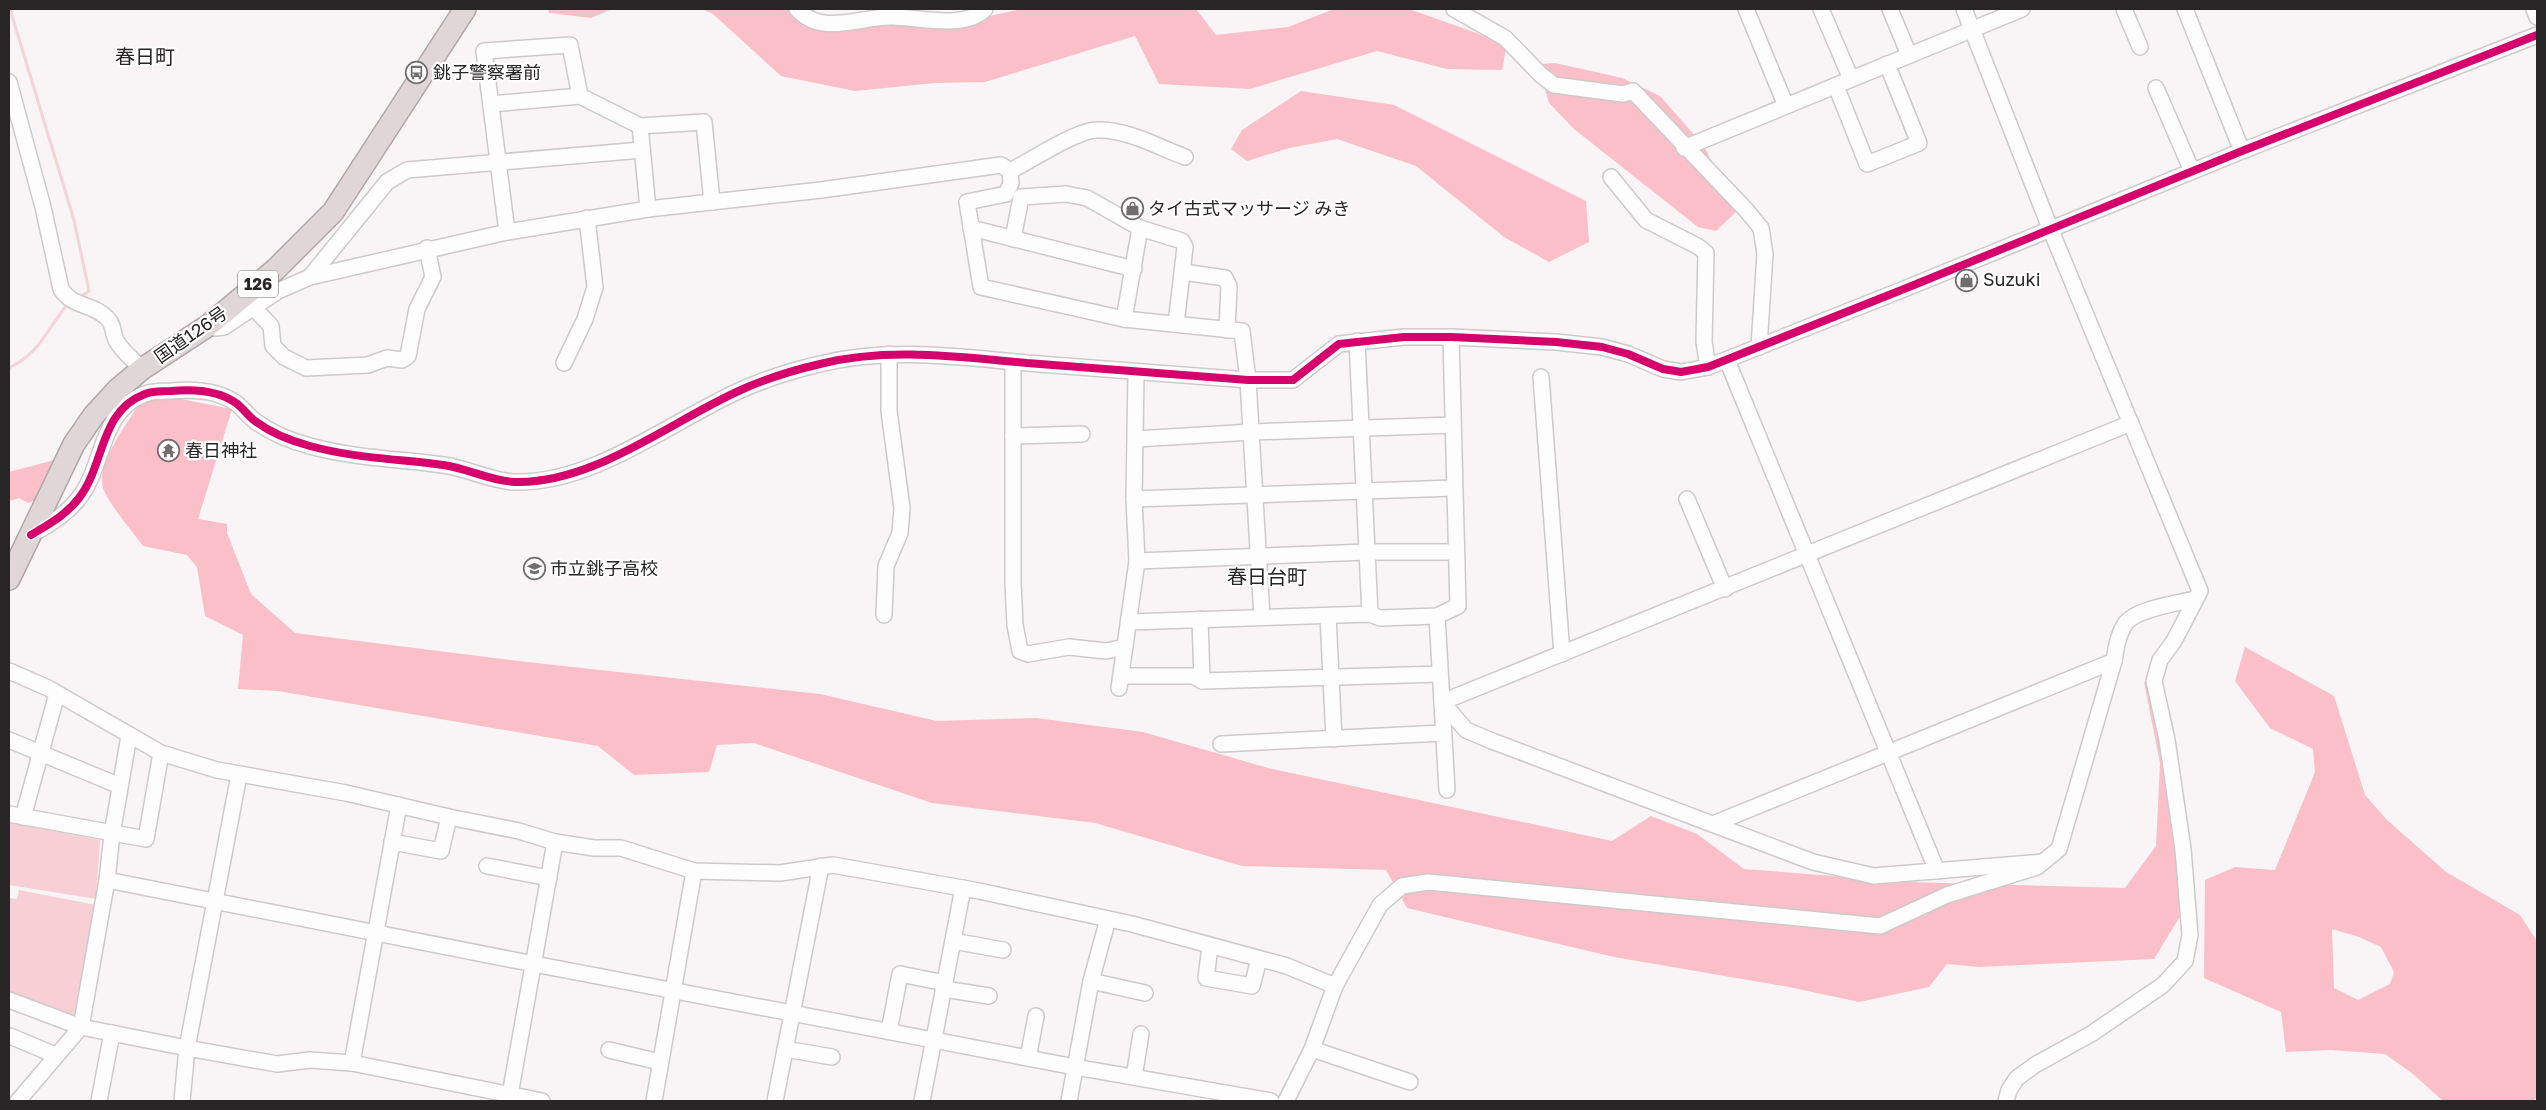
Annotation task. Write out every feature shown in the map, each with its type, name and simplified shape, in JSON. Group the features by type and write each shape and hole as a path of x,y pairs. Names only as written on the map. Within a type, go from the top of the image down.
{"highway":[{"name":"国道126号","path":"9,579 31,535 47,496 79,436 106,401 142,368 209,324 276,270 333,212 465,9"}],"street":[{"path":"797,9 808,18 840,24 887,13 951,20 968,17 986,9"},
{"path":"1454,9 1504,38 1541,75 1554,84 1623,94 1633,91 1684,148 1761,228 1765,254 1759,347"},
{"path":"1746,9 1786,106"},
{"path":"1821,9 1851,79"},
{"path":"1890,9 1909,55"},
{"path":"1964,9 2050,228 2200,591 2174,641 2160,660 2154,682 2167,740 2183,849 2190,935 2186,961 2163,985 2090,1034 2035,1065 2017,1078 2009,1090 2006,1101"},
{"path":"1684,148 2022,9"},
{"path":"2124,9 2140,47"},
{"path":"2185,9 2242,151"},
{"path":"2534,9 2537,17"},
{"path":"31,535 60,518 80,497 95,468 108,427 127,404 146,393 179,390 208,391 234,401 255,422 284,438 309,446 339,453 447,465 484,476 518,482 541,479 593,466 743,389 786,372 825,362 889,354 1248,380 1293,380 1326,352 1339,344 1357,341 1451,337 1556,342 1602,347 1628,354 1663,369 1681,372 1727,360 2192,171 2537,35"},
{"path":"507,232 500,162 484,52 570,45 580,96"},
{"path":"1836,86 1867,164 1919,143 1886,64"},
{"path":"9,82 65,296 75,303 100,312 108,319 115,338 124,352 142,368"},
{"path":"2156,88 2192,171"},
{"path":"492,104 580,96 640,126 704,122 712,202"},
{"path":"640,126 648,209"},
{"path":"1010,171 1072,138 1096,130 1123,133 1185,157"},
{"path":"310,277 387,182 407,170 642,150"},
{"path":"209,324 215,328 224,327 278,291 310,277 427,248 507,232 648,209 1001,166 1010,171"},
{"path":"1010,171 1011,183 1006,194 967,202 981,287 1124,319 1242,332 1252,432 1262,617"},
{"path":"1610,177 1646,220 1700,246 1706,253 1704,342 1708,366"},
{"path":"1012,239 1021,197 1066,194 1087,198 1140,228 1182,241 1185,247 1176,324"},
{"path":"564,363 585,319 595,287 587,218"},
{"path":"971,228 1134,269"},
{"path":"1124,319 1140,228"},
{"path":"253,307 262,314 271,326 273,346 284,357 306,368 368,365 387,358 402,360 408,356 417,309 433,277 427,248"},
{"path":"1183,272 1225,278 1229,286 1227,330"},
{"path":"1129,622 1370,614 1380,618 1436,616 1458,606 1451,337"},
{"path":"1357,341 1370,614"},
{"path":"884,615 886,566 900,533 902,508 889,411 889,354"},
{"path":"1727,360 1937,871"},
{"path":"1013,362 1013,583 1015,625 1020,651 1028,654 1069,647 1106,651 1125,647"},
{"path":"1136,372 1134,499 1137,561 1121,682 1193,676 1202,681 1440,674"},
{"path":"1541,377 1562,654"},
{"path":"1442,702 1726,589 2131,423"},
{"path":"1136,440 1252,432 1453,425"},
{"path":"1013,436 1082,434"},
{"path":"1134,499 1454,488"},
{"path":"1687,499 1726,589"},
{"path":"1137,561 1367,552 1456,552"},
{"path":"1286,1101 1312,1049 1335,986 1380,905 1402,886 1428,882 1880,926 1947,895 2037,867 2059,849 2114,661 2119,636 2126,622 2148,610 2195,599"},
{"path":"1328,616 1334,739"},
{"path":"1436,616 1448,790"},
{"path":"1200,619 1202,681"},
{"path":"1713,824 1888,751 2114,661"},
{"path":"9,671 57,694 161,753 239,776 313,786 449,817 520,830 555,842 594,848 621,848 694,870 780,873 833,865 962,888 1108,919 1287,966 1335,986"},
{"path":"57,694 41,753 16,815 112,834 146,838 161,753"},
{"path":"1442,702 1466,730 1813,862 1874,876 2043,862"},
{"path":"1221,744 1443,733"},
{"path":"18,1101 55,1055 81,1027 107,880 112,834 129,736"},
{"path":"9,740 120,786"},
{"path":"182,1101 187,1048 239,776"},
{"path":"352,1063 399,805"},
{"path":"392,842 441,851 449,817"},
{"path":"510,1095 555,842"},
{"path":"487,866 549,878"},
{"path":"775,1101 821,866"},
{"path":"654,1101 694,870"},
{"path":"107,880 1075,1067 1271,1101"},
{"path":"922,1101 962,888"},
{"path":"1068,1101 1091,981 1108,919"},
{"path":"953,942 1003,950"},
{"path":"1210,947 1206,978 1252,986 1259,959"},
{"path":"888,1031 900,974 989,996"},
{"path":"1091,981 1145,993"},
{"path":"9,1000 81,1027 187,1048 277,1064 310,1060 352,1063 542,1101"},
{"path":"1028,1058 1036,1016"},
{"path":"99,1101 112,1033"},
{"path":"1134,1077 1142,1034"},
{"path":"10,1036 55,1055"},
{"path":"785,1049 832,1057"},
{"path":"1312,1049 1410,1082"},
{"path":"609,1050 660,1062"}],"shaded area":[{"path":"548,9 612,9 591,18 549,13"},
{"path":"702,9 792,9 804,25 859,27 977,19 1021,9 1196,9 1216,35 1288,27 1334,9 1409,9 1507,44 1502,70 1447,69 1377,51 1250,89 1159,84 1135,36 985,82 935,83 855,91 781,76 713,14"},
{"path":"1555,63 1622,78 1660,96 1704,146 1736,212 1716,231 1698,227 1574,129 1549,103 1538,64"},
{"path":"1301,91 1394,105 1586,201 1589,242 1549,262 1504,237 1416,166 1337,139 1289,148 1247,161 1231,149 1242,130"},
{"path":"181,399 232,409 198,519 227,524 227,533 251,594 295,633 518,661 820,694 937,721 1036,718 1143,732 1268,768 1612,841 1651,816 1697,834 1744,869 1909,882 2125,888 2156,846 2160,763 2144,682 2154,681 2187,905 2154,959 1979,967 1947,964 1929,987 1859,1002 1789,987 1614,957 1407,908 1386,870 1242,866 1095,823 932,803 754,743 717,745 709,772 634,775 598,746 278,691 238,689 243,635 205,616 197,567 187,555 143,546 115,509 103,488 102,477 109,454 141,400"},
{"path":"62,458 39,499 28,503 19,498 9,501 9,472"},
{"path":"2245,647 2334,696 2365,795 2386,819 2446,872 2520,915 2537,941 2537,1097 2533,1101 2443,1101 2413,1074 2385,1054 2331,1050 2286,1052 2281,1012 2204,978 2205,880 2235,867 2275,870 2315,772 2313,749 2270,728 2235,681","holes":["2332,929 2359,937 2381,947 2394,972 2390,984 2358,1000 2334,988"]},
{"path":"9,822 100,840 96,899 9,885"},
{"path":"19,890 96,905 79,1015 73,1018 9,996 9,898 17,899"}],"waterway":[{"path":"10,9 74,220 89,291 80,297"},
{"path":"9,368 21,361 37,347 68,304"}],"cycle path":[{"path":"31,535 63,514 79,498 94,470 104,440 119,413 130,402 145,394 158,391 196,390 221,395 236,403 252,419 274,433 310,446 359,456 452,467 515,482 545,480 574,473 604,462 716,402 771,378 820,364 871,356 950,356 1248,380 1293,380 1339,344 1404,337 1451,337 1556,342 1602,347 1628,354 1663,369 1681,372 1708,367 2242,151 2537,35"}],"place":[{"name":"銚子警察署前","path":"417,73"},
{"name":"タイ古式マッサージ みき","path":"1132,209"},
{"name":"Suzuki","path":"1967,280"},
{"name":"春日神社","path":"169,451"},
{"name":"市立銚子高校","path":"534,569"}],"district":[{"name":"春日町","path":"145,57"},
{"name":"春日台町","path":"1267,577"}]}
